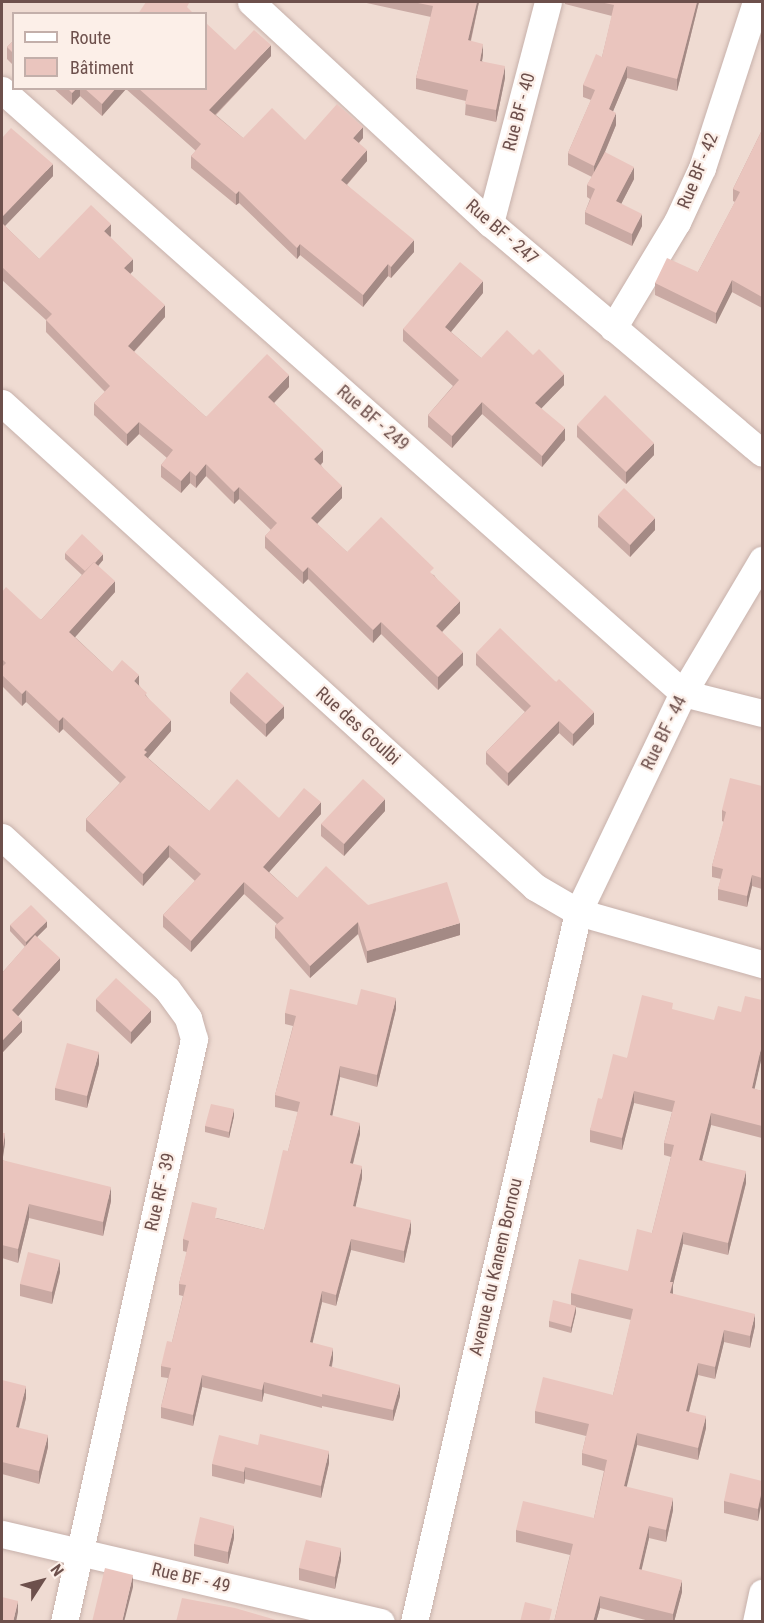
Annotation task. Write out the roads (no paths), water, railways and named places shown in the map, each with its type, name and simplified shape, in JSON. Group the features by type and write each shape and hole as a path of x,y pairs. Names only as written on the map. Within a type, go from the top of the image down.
{"street":[{"name":"Rue BF - 247","path":"251,2 490,223 762,453"},
{"name":"Rue BF - 40","path":"490,223 548,2"},
{"name":"Rue BF - 42","path":"613,328 676,222 702,168 756,2"},
{"name":"Rue BF - 249","path":"2,90 683,693 762,713"},
{"name":"Rue des Goulbi","path":"2,403 535,887 578,912 762,964"},
{"name":"Rue BF - 44","path":"578,912 683,693 762,560"},
{"name":"Rue RF - 39","path":"2,837 167,989 188,1018 194,1039 64,1622"},
{"name":"Avenue du Kanem Bornou","path":"414,1622 578,912"},
{"name":"Rue BF - 49","path":"2,1534 381,1622"},
{"path":"756,1622 762,1593"}]}
